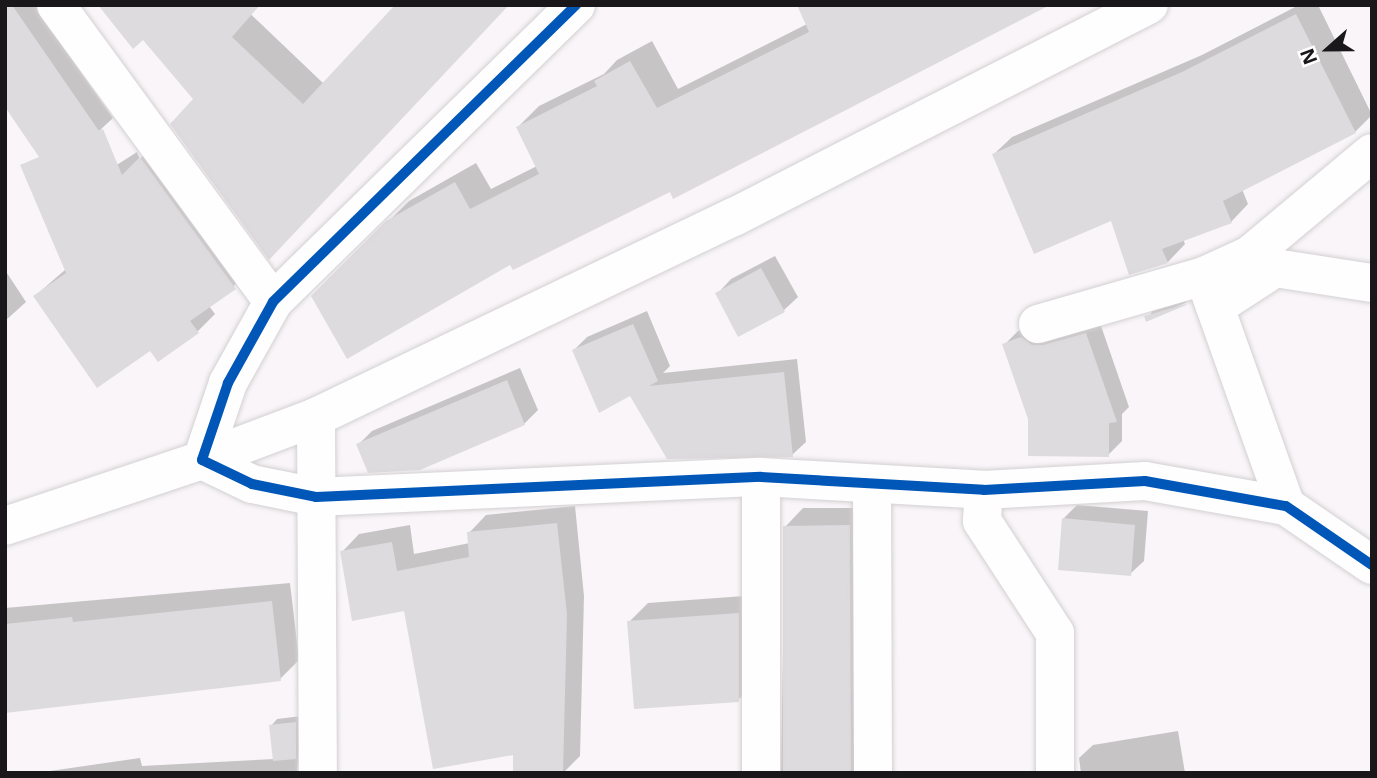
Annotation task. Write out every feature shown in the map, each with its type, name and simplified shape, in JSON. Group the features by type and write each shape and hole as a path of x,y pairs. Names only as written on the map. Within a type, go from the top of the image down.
{"street":[{"path":"56,5 273,302"},
{"path":"202,460 228,383 273,302 576,5"},
{"path":"5,526 202,460 316,417 734,217 1149,5"},
{"path":"1209,292 1372,153"},
{"path":"1038,324 1209,292 1275,268 1372,283"},
{"path":"1209,292 1286,506"},
{"path":"316,417 318,773"},
{"path":"202,460 252,484 316,497 761,477 984,490 1145,481 1286,506 1372,565"},
{"path":"761,477 761,773"},
{"path":"872,484 873,773"},
{"path":"984,490 982,521 1055,633 1055,773"}],"building":[{"path":"5,5 12,5 99,131 103,129 122,175 140,157 236,289 190,321 199,333 158,362 150,351 97,388 33,296 66,273 20,165 39,157 5,107"},
{"path":"98,5 260,5 232,37 303,104 395,5 509,5 269,260 170,124 193,99 143,40 133,49"},
{"path":"797,5 1050,5 673,199 670,192 513,270 510,265 347,359 311,296 386,221 455,182 470,209 539,174 516,127 597,86 594,81 630,61 657,108 809,32"},
{"path":"1296,14 1356,133 1223,201 1232,223 1162,249 1168,263 1129,275 1111,221 1034,254 992,154 1182,72"},
{"path":"761,268 785,312 738,337 715,293"},
{"path":"1186,305 1146,322 1144,316"},
{"path":"633,324 658,381 649,386 784,372 793,457 667,459 630,396 599,413 572,350"},
{"path":"1086,333 1117,422 1109,423 1109,457 1028,456 1028,419 1002,344 1021,337 1032,345 1043,345"},
{"path":"507,380 525,425 420,470 368,473 356,444"},
{"path":"1062,518 1135,525 1131,576 1058,570"},
{"path":"557,523 567,614 563,773 513,773 513,755 433,769 404,611 352,621 340,551 392,542 397,571 469,557 467,532"},
{"path":"850,525 851,773 783,773 783,526"},
{"path":"272,601 281,681 5,713 5,624 72,617 73,622"},
{"path":"739,613 739,702 634,709 627,621"},
{"path":"296,722 296,759 273,761 269,725"}],"cycle path":[{"path":"576,5 273,302 228,383 202,460 252,484 316,497 761,477 984,490 1145,481 1286,506 1372,565"}]}
